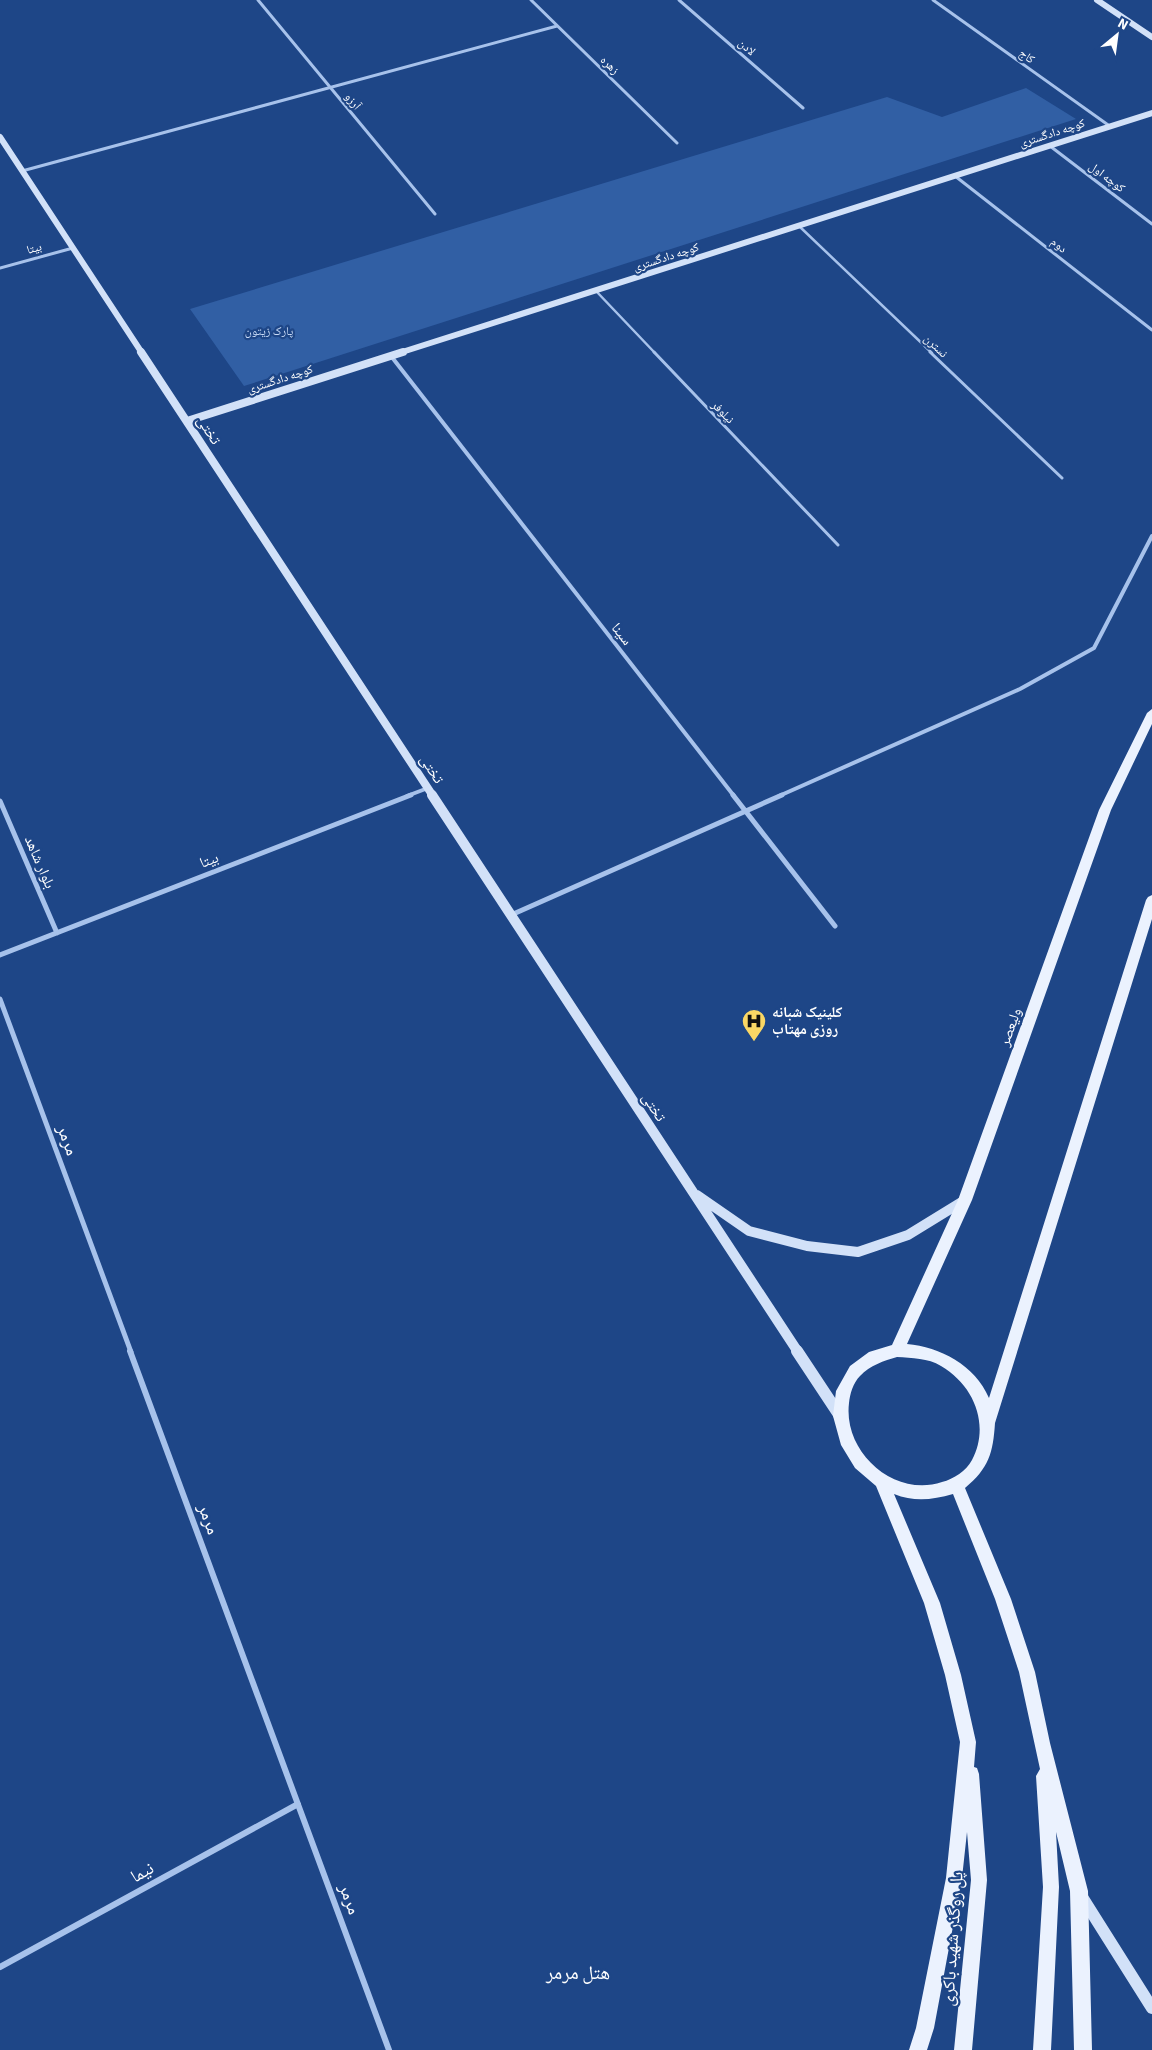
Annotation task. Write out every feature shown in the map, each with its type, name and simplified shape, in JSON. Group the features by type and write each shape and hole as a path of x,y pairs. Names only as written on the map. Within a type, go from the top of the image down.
{"main road":[{"path":"1097,0 1152,37"},
{"name":"کوچه دادگستری","path":"187,421 1152,114"},
{"name":"تختى","path":"0,137 840,1416"},
{"name":"ولیعصر","path":"897,1350 965,1200 1105,810 1152,714"},
{"path":"988,1423 982,1399 966,1378 946,1361 922,1352 897,1350 874,1357 855,1371 843,1391 840,1416 846,1440 860,1463 881,1481 905,1491 932,1493 956,1485 974,1470 986,1449 988,1423 1152,900"},
{"path":"693,1192 749,1231 807,1246 858,1252 908,1235 965,1200"},
{"path":"881,1481 932,1603 953,1675 968,1742 954,1878 925,2028 918,2050"},
{"path":"956,1485 1003,1599 1027,1672 1042,1744 1079,1891 1083,2050"},
{"name":"پل روگذر شهید باکری","path":"963,2050 979,1880 968,1742"},
{"path":"1042,1744 1051,1887 1042,2050"},
{"path":"1079,1891 1152,2008"}],"street":[{"name":"آرزو","path":"258,0 435,214"},
{"name":"زهره","path":"530,0 677,143"},
{"name":"لادن","path":"678,0 804,108"},
{"name":"کاج","path":"933,0 1111,127"},
{"path":"22,170 557,26"},
{"name":"کوچه اول","path":"1050,146 1152,224"},
{"name":"دوم","path":"955,176 1152,330"},
{"name":"بیتا","path":"0,268 73,248"},
{"name":"سینا","path":"391,356 835,926"},
{"path":"511,915 747,812 1020,689 1094,648 1152,536"},
{"name":"بیتا","path":"0,955 428,788"},
{"name":"بلوار شاهد","path":"0,801 57,933"},
{"name":"مرمر","path":"0,999 389,2050"},
{"name":"نیما","path":"0,1967 298,1804"}],"lane":[{"name":"نسترن","path":"799,226 1062,478"},
{"name":"نیلوفر","path":"596,291 838,546"}],"green space":[{"name":"پارک زیتون","path":"1026,88 1076,119 244,386 190,309 887,97 942,117"}],"place":[{"name":"کلینیک شبانه روزی مهتاب","path":"754,1042"}],"district":[{"name":"هتل مرمر","path":"578,1972"}]}
